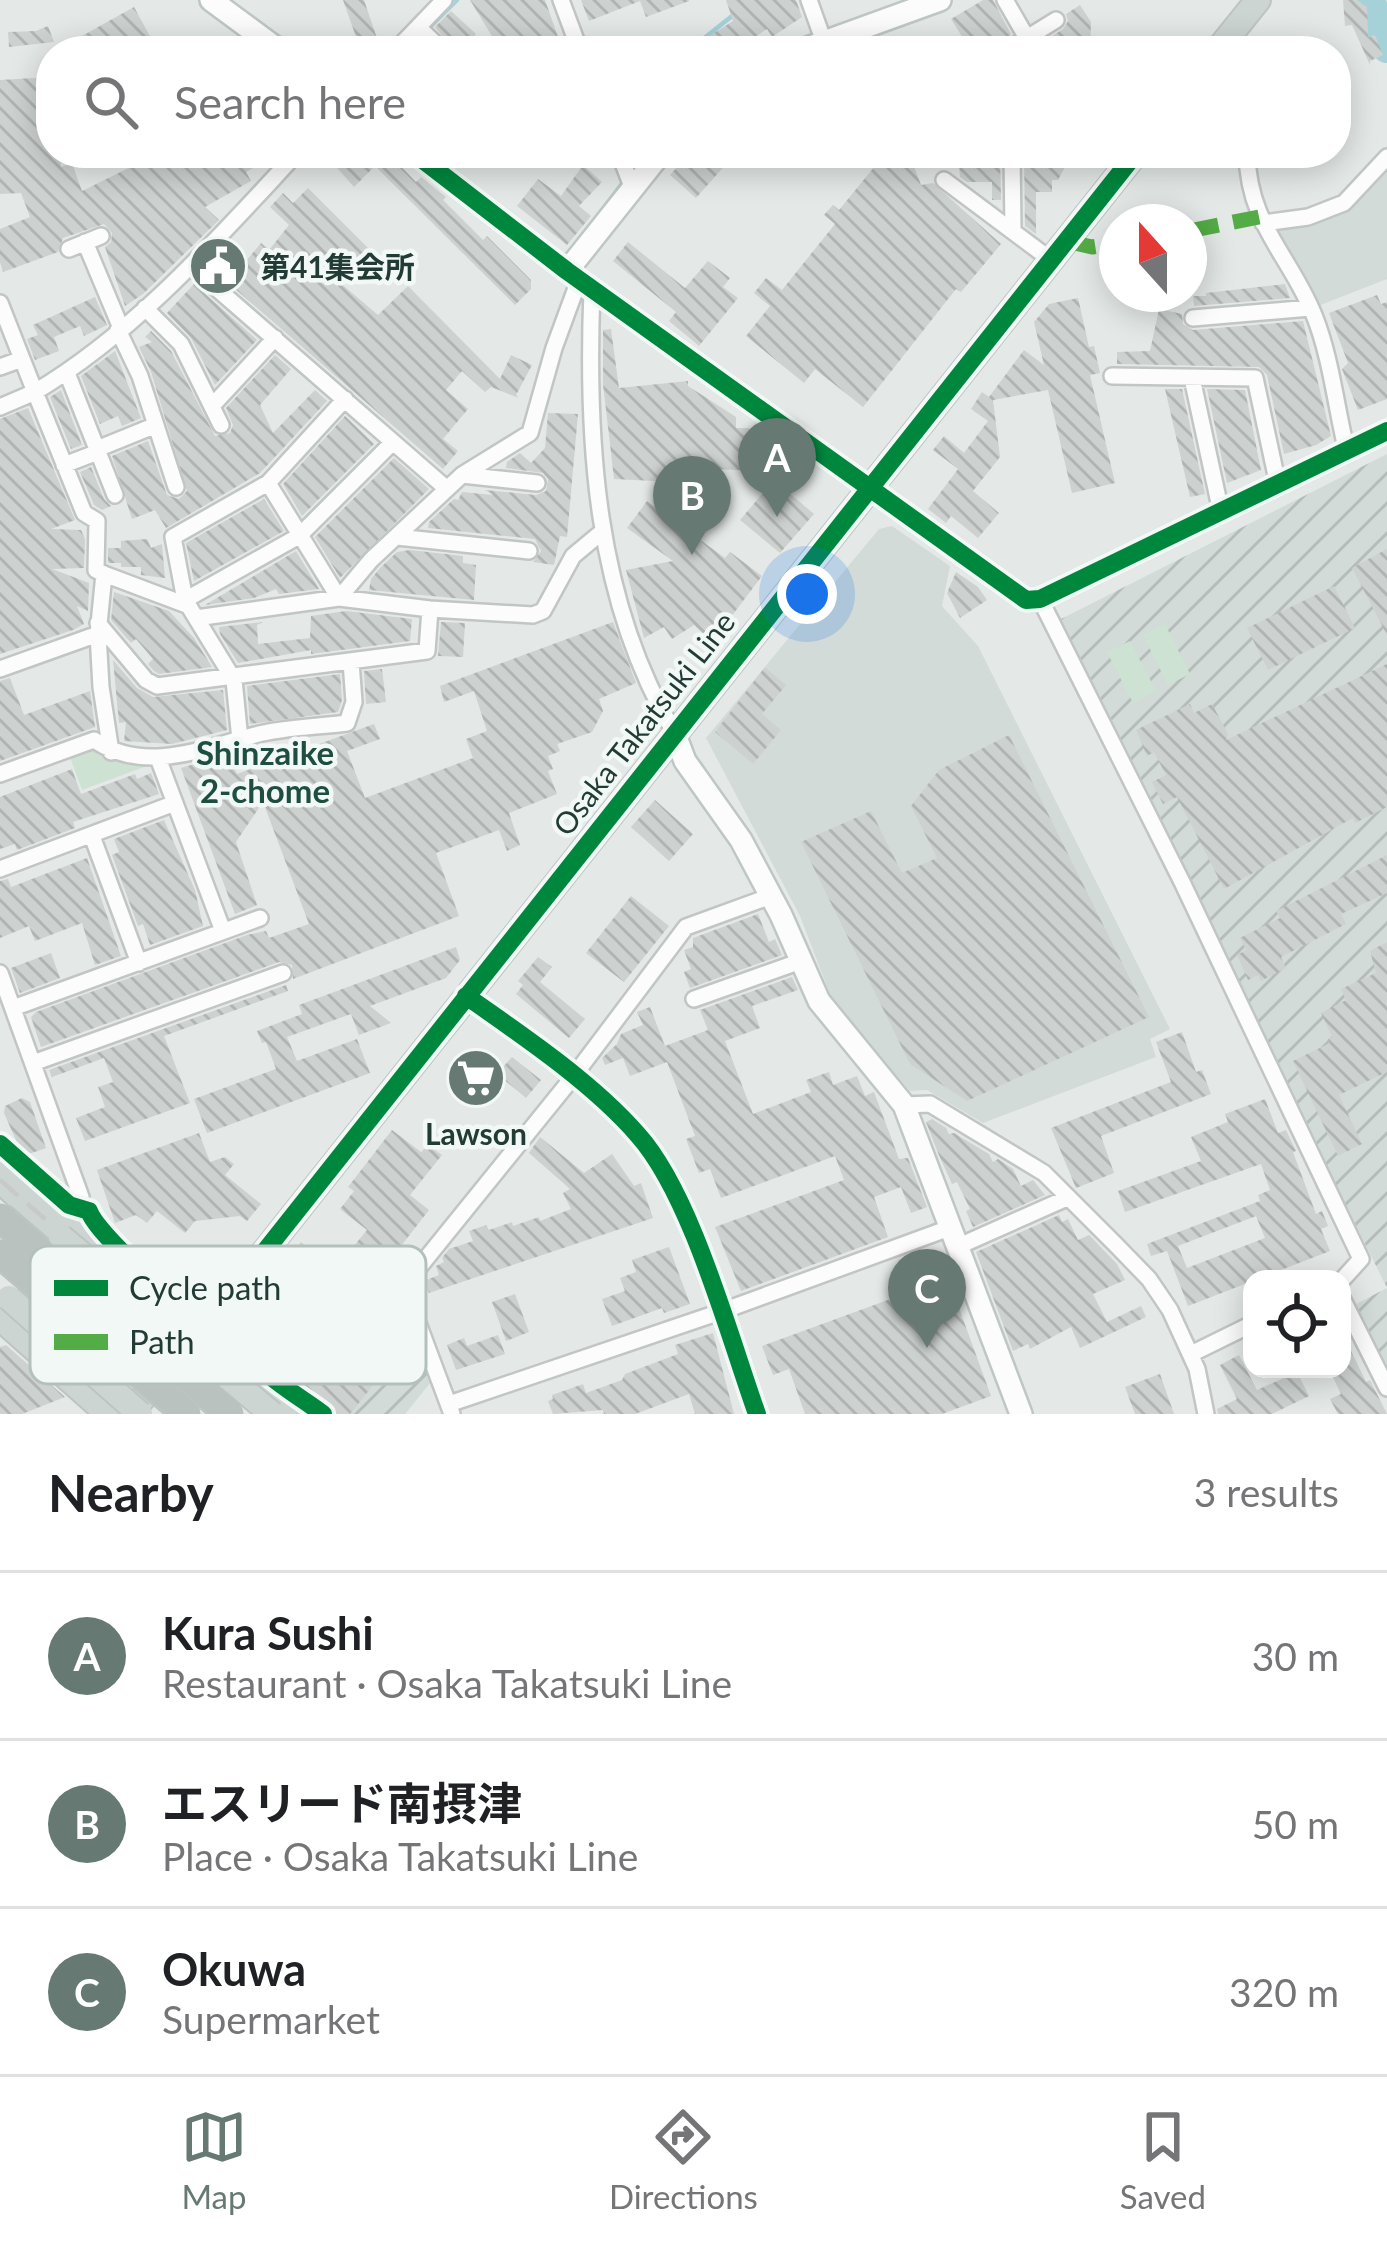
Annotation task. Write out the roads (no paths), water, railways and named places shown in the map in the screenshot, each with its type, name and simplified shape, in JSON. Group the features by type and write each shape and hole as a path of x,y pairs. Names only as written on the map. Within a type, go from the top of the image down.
{"highway":[{"path":"0,1217 34,1246"},
{"path":"0,1253 30,1279"},
{"path":"152,1384 187,1414"},
{"path":"195,1384 230,1414"}],"main road":[{"path":"1235,36 1258,0"},
{"name":"Osaka Takatsuki Line","path":"269,1246 1124,168"},
{"path":"0,1158 85,1246"},
{"path":"0,1180 88,1246"},
{"path":"3,1302 30,1331"},
{"path":"3,1302 30,1324"},
{"path":"80,1384 108,1414"},
{"path":"103,1384 140,1414"},
{"name":"Osaka Takatsuki Line","path":"128,1414 155,1384"},
{"path":"239,1384 272,1414"},
{"path":"264,1384 302,1414"}],"street":[{"path":"212,0 260,36"},
{"path":"409,36 444,0"},
{"path":"561,0 574,36"},
{"path":"809,0 822,36"},
{"path":"841,36 940,0"},
{"path":"1005,0 1026,36"},
{"path":"1030,36 1056,20"},
{"path":"418,27 427,36"},
{"path":"1263,223 1308,217 1344,203 1387,157"},
{"path":"0,407 67,373 145,308 283,168"},
{"path":"434,168 580,280 1026,600 1040,599 1387,431"},
{"path":"625,168 630,180"},
{"path":"339,598 462,475 530,433 580,280 630,180 644,168"},
{"path":"1012,168 1013,231"},
{"path":"1247,168 1247,183 1263,223 1310,308 1347,452"},
{"path":"944,180 1051,260"},
{"path":"85,242 140,376 176,487"},
{"path":"191,266 447,489"},
{"path":"580,280 603,531 632,644 685,761 741,840 832,1020 904,1106 1021,1414"},
{"path":"1,308 84,513 98,521 96,570 190,608 339,598 533,615 543,611 573,556 603,531"},
{"path":"145,308 181,344 221,425"},
{"path":"1193,318 1310,308"},
{"path":"212,406 274,338"},
{"path":"0,367 22,359"},
{"path":"67,373 115,495"},
{"path":"1112,376 1256,378 1278,485"},
{"path":"1192,378 1221,512"},
{"path":"240,740 231,675 190,608 173,537 268,482 345,399"},
{"path":"64,465 156,425"},
{"path":"190,608 299,536 393,442"},
{"path":"462,475 536,483"},
{"path":"268,482 339,598"},
{"path":"397,537 529,550"},
{"path":"104,574 98,628 111,752"},
{"path":"1040,599 1183,882 1361,1259 1351,1270"},
{"path":"98,628 157,686 427,651 430,609"},
{"path":"0,669 98,628"},
{"path":"0,774 94,740 111,752 158,758 258,734 347,723 354,702 351,662"},
{"path":"158,758 223,931"},
{"path":"0,869 175,803"},
{"path":"92,836 139,963"},
{"path":"426,1259 574,1077 686,927 771,896"},
{"path":"13,1008 260,918"},
{"path":"694,999 801,961"},
{"path":"0,973 81,1197 67,1230"},
{"path":"34,1063 283,973"},
{"path":"466,996 574,1077 638,1135 669,1179 757,1414"},
{"path":"904,1106 930,1103 1044,1173 1149,1280 1170,1310 1190,1354 1206,1414"},
{"path":"426,1343 451,1409 720,1312 1067,1198"},
{"path":"1351,1316 1387,1388"},
{"path":"1190,1354 1243,1328"}],"waterway":[{"path":"421,36 457,0"},
{"path":"1370,0 1387,48"},
{"path":"707,36 732,16"},
{"path":"631,172 634,168"},
{"path":"570,252 624,181"}],"railway":[{"path":"0,1180 76,1246"},
{"path":"235,1384 270,1414"}],"place":[{"name":"第41集会所","path":"218,266"},
{"name":"Kura Sushi","path":"777,517"},
{"name":"エスリード南摂津","path":"692,555"},
{"name":"Lawson","path":"476,1078"},
{"name":"Okuwa","path":"927,1348"}],"district":[{"name":"Shinzaike 2-chome","path":"265,771"}]}
